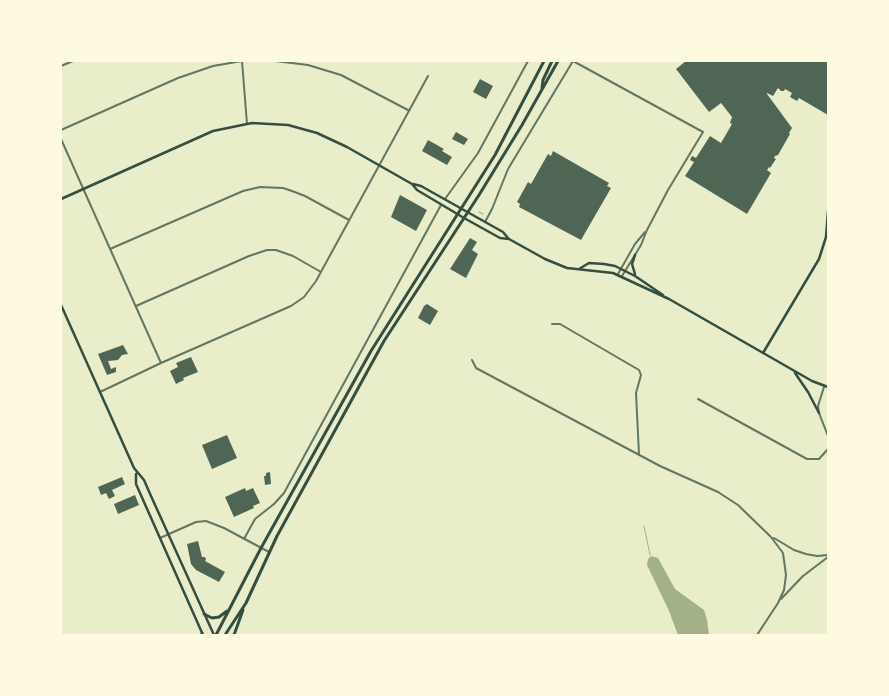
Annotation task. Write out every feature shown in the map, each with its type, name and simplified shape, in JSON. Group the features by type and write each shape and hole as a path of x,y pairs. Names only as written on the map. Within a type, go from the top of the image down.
{"main road":[{"path":"215,635 261,548 371,351 495,155 544,61"},
{"path":"542,92 543,80 552,61"},
{"path":"234,635 269,552 384,341 468,212 542,92 558,61"},
{"path":"61,199 213,131 247,124 288,125 317,133 412,184 421,186 503,232 509,239 553,263 567,268 618,274 669,299 794,371 826,387"},
{"path":"412,184 417,190 464,218 500,238 509,239"},
{"path":"763,353 819,259 825,242 828,211"},
{"path":"635,255 632,264 635,276"},
{"path":"579,269 590,263 621,268 669,299"},
{"path":"61,305 136,473 136,484 202,634"},
{"path":"794,371 819,413"},
{"path":"136,473 144,480 215,635"},
{"path":"225,635 246,603"},
{"path":"204,614 212,618 219,617 230,609"}],"street":[{"path":"61,66 73,61"},
{"path":"61,130 178,78 213,66 242,61 247,124"},
{"path":"274,61 293,62 341,75 408,110"},
{"path":"445,199 478,153 528,61"},
{"path":"485,222 492,210 508,169 573,61 703,132 668,190 635,255 622,276"},
{"path":"100,392 161,363 294,305 308,294 428,76"},
{"path":"61,139 161,363"},
{"path":"110,249 243,191 260,187 283,188 305,196 349,220"},
{"path":"244,539 255,519 274,504 284,493 441,204"},
{"path":"618,274 635,244 647,230"},
{"path":"136,306 249,256 267,250 276,250 293,256 321,272"},
{"path":"552,324 560,324 639,370 641,376 636,393 639,455"},
{"path":"472,360 476,368 639,455 727,497 772,536 798,552 828,556"},
{"path":"826,387 818,406 828,436"},
{"path":"698,398 807,459 819,458 828,449"},
{"path":"160,538 196,522 206,521 269,552"},
{"path":"758,635 784,590 786,567 783,553 772,536"},
{"path":"778,603 803,576 828,556"}],"path":[{"path":"479,212 483,214"}],"shaded area":[{"path":"651,556 658,558 675,589 704,610 709,635 678,635 647,565 648,559"}],"building":[{"path":"686,61 828,61 828,115 799,98 797,101 790,97 792,93 785,89 781,91 778,88 773,96 767,93 792,128 778,155 775,156 774,158 776,159 767,170 771,173 747,214 685,176 694,162 690,160 692,156 696,158 710,136 721,143 732,124 730,123 732,117 721,103 709,112 676,69"},
{"path":"480,79 493,86 486,99 473,92"},
{"path":"456,132 468,139 464,145 452,139"},
{"path":"428,140 444,149 442,151 452,157 447,165 422,151"},
{"path":"553,151 609,183 607,186 611,188 581,240 519,207 520,204 517,202 528,182 531,184 548,154 551,156"},
{"path":"400,195 427,210 416,231 391,217"},
{"path":"470,238 477,242 472,250 478,254 466,278 450,269"},
{"path":"427,304 438,311 430,325 418,318"},
{"path":"123,345 128,354 122,355 118,360 108,361 111,369 116,367 116,372 107,375 98,354"},
{"path":"191,357 198,372 183,378 184,380 176,384 170,371 178,367 176,363"},
{"path":"227,435 237,458 212,469 202,445"},
{"path":"270,472 271,484 265,485 264,476"},
{"path":"122,477 125,484 112,490 115,496 109,499 106,493 101,495 98,487"},
{"path":"245,488 246,491 253,488 260,503 253,506 254,508 234,517 225,497"},
{"path":"135,495 139,505 118,514 114,504"},
{"path":"198,541 202,557 206,559 205,561 225,572 219,582 196,570 191,564 187,544"}],"waterway":[{"path":"644,526 650,555"}]}
